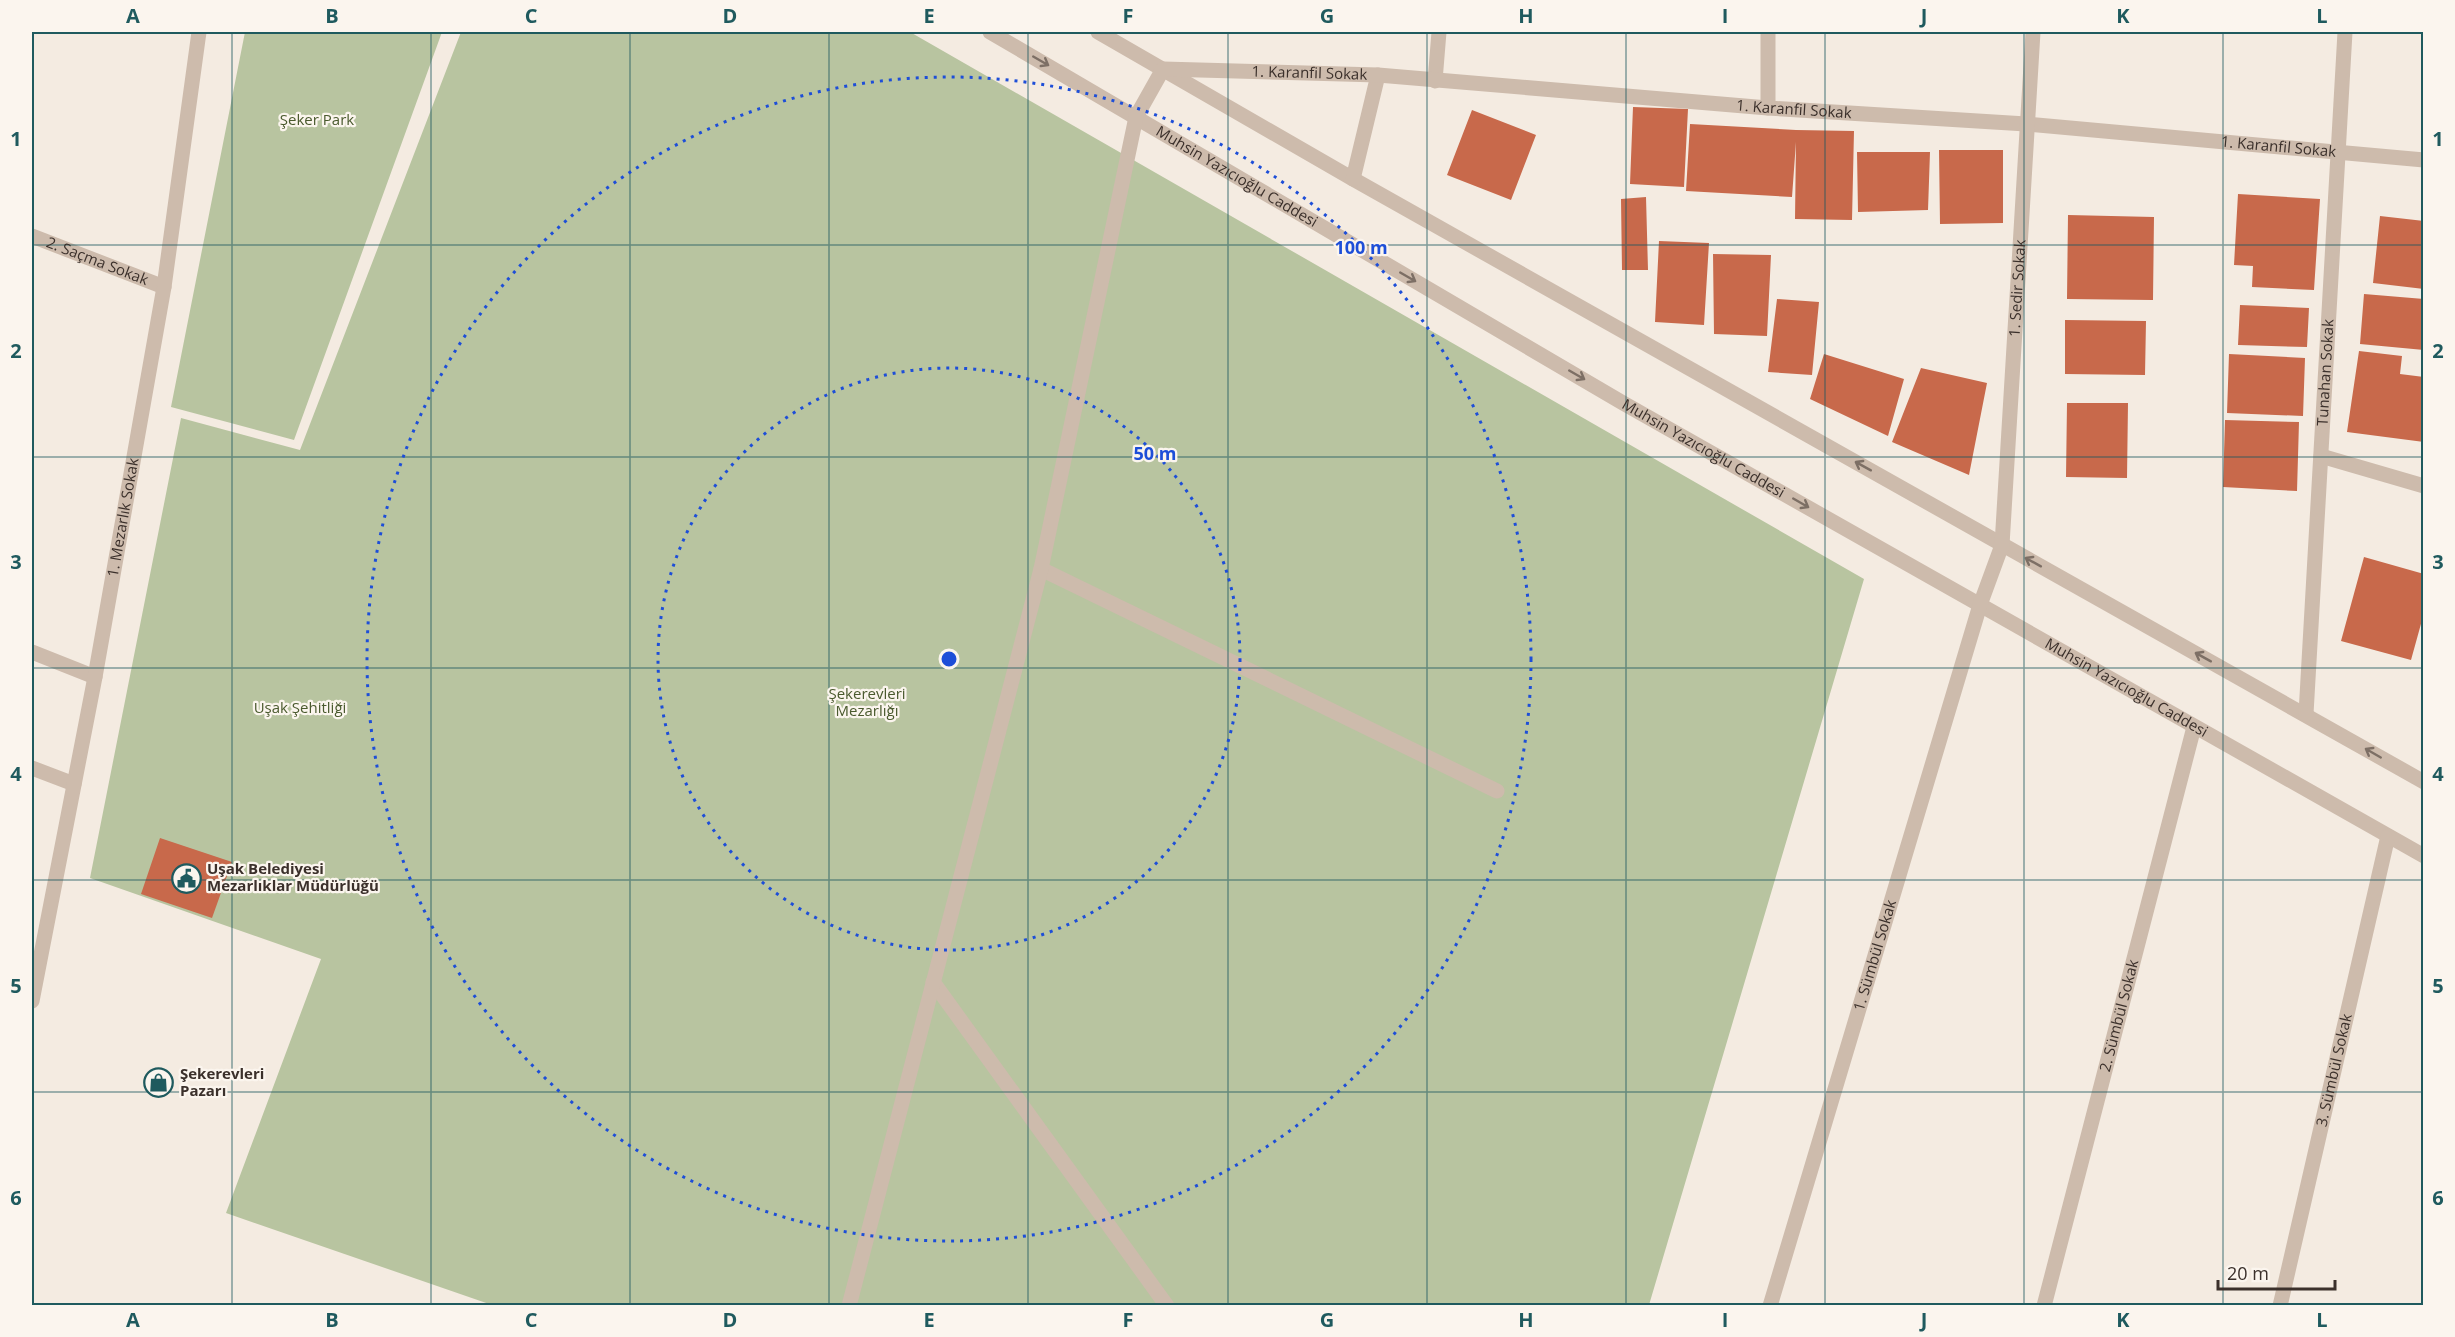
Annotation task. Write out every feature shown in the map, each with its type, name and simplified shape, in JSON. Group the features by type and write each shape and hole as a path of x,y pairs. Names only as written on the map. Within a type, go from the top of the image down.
{"street":[{"name":"1. Mezarlık Sokak","path":"32,1001 95,677 164,286 199,32"},
{"name":"Muhsin Yazıcıoğlu Caddesi","path":"990,32 1623,403 2424,856"},
{"path":"1098,32 1353,179 2424,782"},
{"path":"1435,81 1438,32"},
{"path":"1768,32 1768,108"},
{"name":"1. Sedir Sokak","path":"1980,605 2002,545 2033,32"},
{"name":"Tunahan Sokak","path":"2306,714 2345,32"},
{"path":"849,1305 1041,569 1136,117 1163,69"},
{"name":"1. Karanfil Sokak","path":"1163,69 1378,75 1768,108 2026,124 2424,160"},
{"path":"1353,179 1378,75"},
{"name":"2. Saçma Sokak","path":"32,236 164,286"},
{"path":"2321,456 2424,486"},
{"path":"1041,569 1497,791"},
{"name":"1. Sümbül Sokak","path":"1770,1305 1980,605"},
{"path":"32,652 95,677"},
{"name":"2. Sümbül Sokak","path":"2044,1305 2194,727"},
{"path":"32,768 74,784"},
{"name":"3. Sümbül Sokak","path":"2280,1305 2388,836"},
{"path":"933,982 1167,1305"}],"green space":[{"name":"Şeker Park","path":"245,32 442,32 294,440 171,407"},
{"name":"Şekerevleri Mezarlığı","path":"461,32 910,32 1864,579 1649,1305 492,1305 226,1213 321,959 90,878 181,418 300,450"}],"building":[{"path":"1633,107 1688,109 1684,187 1630,184"},
{"path":"1472,110 1536,135 1511,200 1447,175"},
{"path":"1690,124 1854,131 1852,220 1795,219 1796,142 1792,197 1686,191"},
{"path":"1939,150 2003,150 2003,223 1940,224"},
{"path":"1857,152 1930,152 1928,210 1858,212"},
{"path":"2238,194 2320,199 2314,290 2252,287 2253,266 2234,265"},
{"path":"1646,197 1648,270 1622,270 1621,199"},
{"path":"2068,215 2154,217 2153,300 2067,299"},
{"path":"2380,216 2424,221 2424,289 2373,283"},
{"path":"1659,241 1709,243 1704,325 1655,322"},
{"path":"1713,254 1771,255 1767,336 1714,334"},
{"path":"2364,294 2424,299 2424,350 2360,344"},
{"path":"1777,299 1819,302 1812,375 1768,372"},
{"path":"2240,305 2309,308 2307,347 2238,345"},
{"path":"2065,320 2146,321 2145,375 2065,374"},
{"path":"2359,351 2402,356 2400,374 2424,377 2424,442 2347,432"},
{"path":"1824,354 1904,379 1888,436 1810,399"},
{"path":"2229,354 2305,358 2303,416 2227,413"},
{"path":"1921,368 1987,383 1969,475 1892,442"},
{"path":"2067,403 2128,403 2127,478 2066,477"},
{"path":"2225,420 2299,422 2297,491 2223,487"},
{"path":"2364,557 2424,574 2424,613 2411,660 2341,641"},
{"name":"Uşak Belediyesi Mezarlıklar Müdürlüğü","path":"160,838 232,862 212,918 141,894"}],"place":[{"name":"Uşak Belediyesi Mezarlıklar Müdürlüğü","path":"186,878"},
{"name":"Şekerevleri Pazarı","path":"159,1083"}],"park label":[{"name":"Uşak Şehitliği","path":"300,708"}]}
